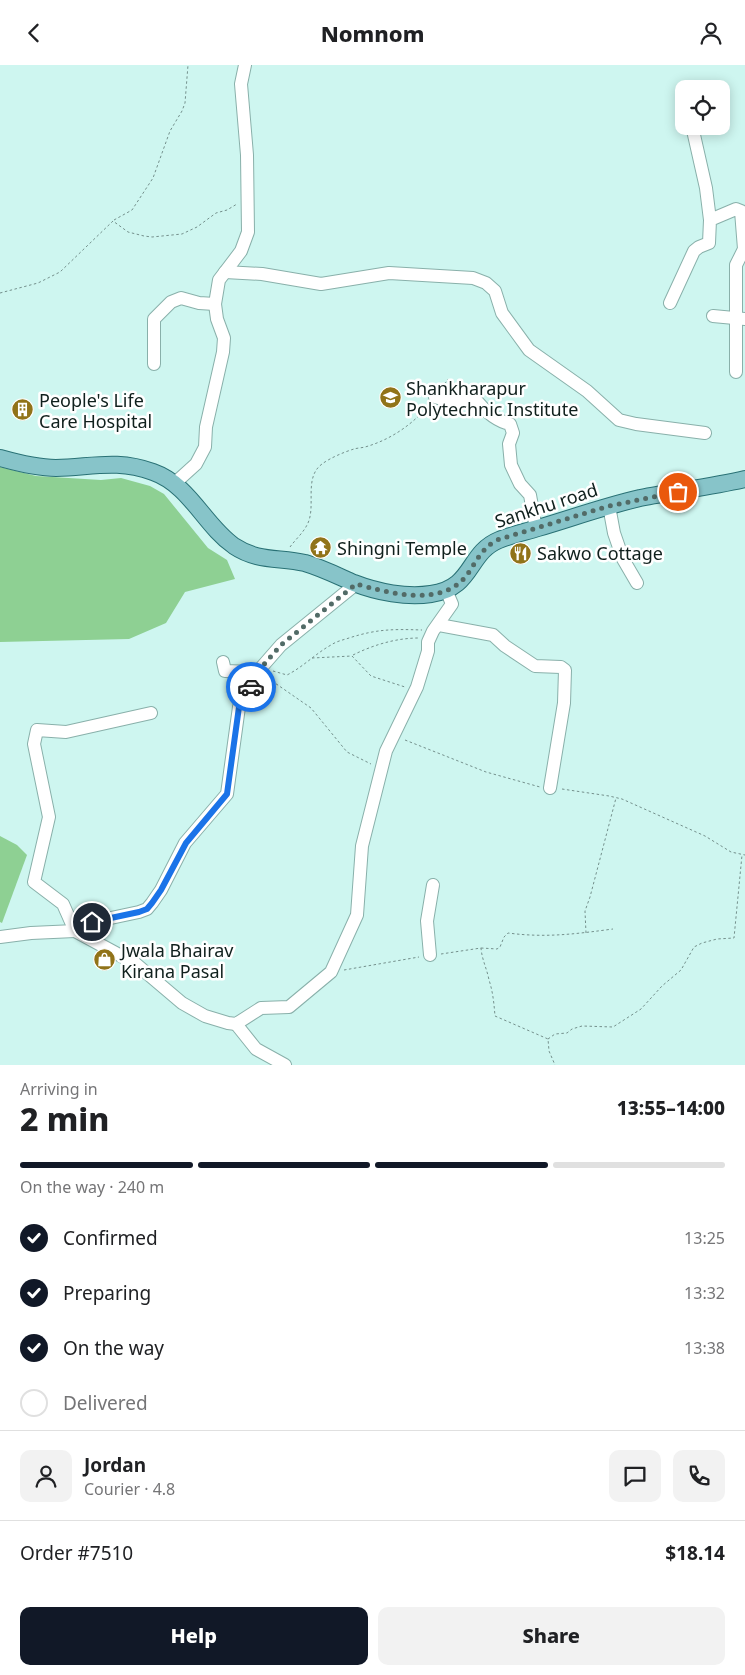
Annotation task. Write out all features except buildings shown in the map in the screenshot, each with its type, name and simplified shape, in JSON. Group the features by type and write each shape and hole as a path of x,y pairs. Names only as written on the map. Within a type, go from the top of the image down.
{"main road":[{"name":"Sankhu road","path":"0,458 23,465 54,468 112,463 135,466 156,473 175,483 221,535 244,552 266,559 303,563 318,567 356,584 399,594 431,595 459,583 482,551 490,544 510,536 609,506 745,479"}],"street":[{"path":"175,483 196,464 205,447 210,405 223,352 224,338 217,319 215,304 219,280 245,242 249,223 241,84 245,65"},
{"path":"670,303 694,251 709,243 710,220 706,188 694,135"},
{"path":"710,220 736,209 741,211 744,249 736,265 740,318 736,372"},
{"path":"225,272 262,274 320,284 389,273 480,280 495,291 502,313 529,350 587,391 619,420 705,433"},
{"path":"154,364 154,319 171,302 181,299 215,304"},
{"path":"713,316 740,318"},
{"path":"436,397 457,401 468,398 475,399 481,407 501,423 510,424 513,433 510,444 511,465 520,484 530,495 536,529"},
{"path":"609,506 614,533 623,559 637,583"},
{"path":"0,937 31,933 75,931 92,922 147,909 161,890 186,843 227,794 239,707 259,673 281,645 356,584"},
{"path":"151,713 66,732 37,730 34,744 49,817 34,882 63,904 75,931 136,964 189,1008 205,1016 236,1024 261,1008 289,1007 331,972 357,915 362,845 386,751 396,734 417,687 433,633 452,603 446,590"},
{"path":"433,633 493,635 505,646 535,666 561,667 565,670 564,703 550,788"},
{"path":"223,662 225,671 259,673"},
{"path":"430,955 426,921 433,885"},
{"path":"236,1024 256,1049 285,1065"}],"path":[{"path":"0,293 38,283 60,272 113,221 132,210 153,178 170,131 182,111 185,103 188,65"},
{"path":"113,221 128,232 144,236 182,234 198,227 216,213 228,210 236,204 248,203"},
{"path":"282,561 286,552 308,525 315,471 322,464 353,449 365,447 397,433 412,422 436,397 448,379"},
{"path":"259,673 286,675 302,667 311,658 334,643 361,634 385,629 433,633"},
{"path":"311,658 352,656 364,650 403,638 429,638 433,633"},
{"path":"352,656 371,676 410,689 417,687"},
{"path":"259,673 310,708 347,752 382,769"},
{"path":"396,734 400,738 486,773 550,788 616,798 646,809 705,836 731,852 745,855"},
{"path":"586,933 585,911 595,881 616,798"},
{"path":"548,1039 555,1034 567,1033 572,1029 582,1026 613,1027 641,1009 662,986 681,970 694,947 717,939 734,938 742,855"},
{"path":"331,972 430,955 481,948 497,949 508,933 545,937 613,929"},
{"path":"481,948 482,961 491,988 496,1016 548,1039"},
{"path":"548,1039 549,1051 555,1065"}],"green space":[{"path":"0,467 36,476 101,480 121,478 150,486 164,494 208,548 227,560 235,579 185,592 166,623 129,639 0,642"},
{"path":"0,836 17,845 27,855 2,923 0,922"}],"way so far":[{"path":"251,687 260,669 281,645 356,584 399,594 431,595 459,583 467,575 482,551 497,540 609,506 678,492"}],"place":[{"name":"Shankharapur Polytechnic Institute","path":"390,398"},
{"name":"People's Life Care Hospital","path":"23,410"},
{"name":"Shingni Temple","path":"321,548"},
{"name":"Sakwo Cottage","path":"521,553"},
{"name":"Jwala Bhairav Kirana Pasal","path":"105,960"}],"route":[{"path":"92,922 147,909 161,890 186,843 227,794 239,707 251,687"}]}
